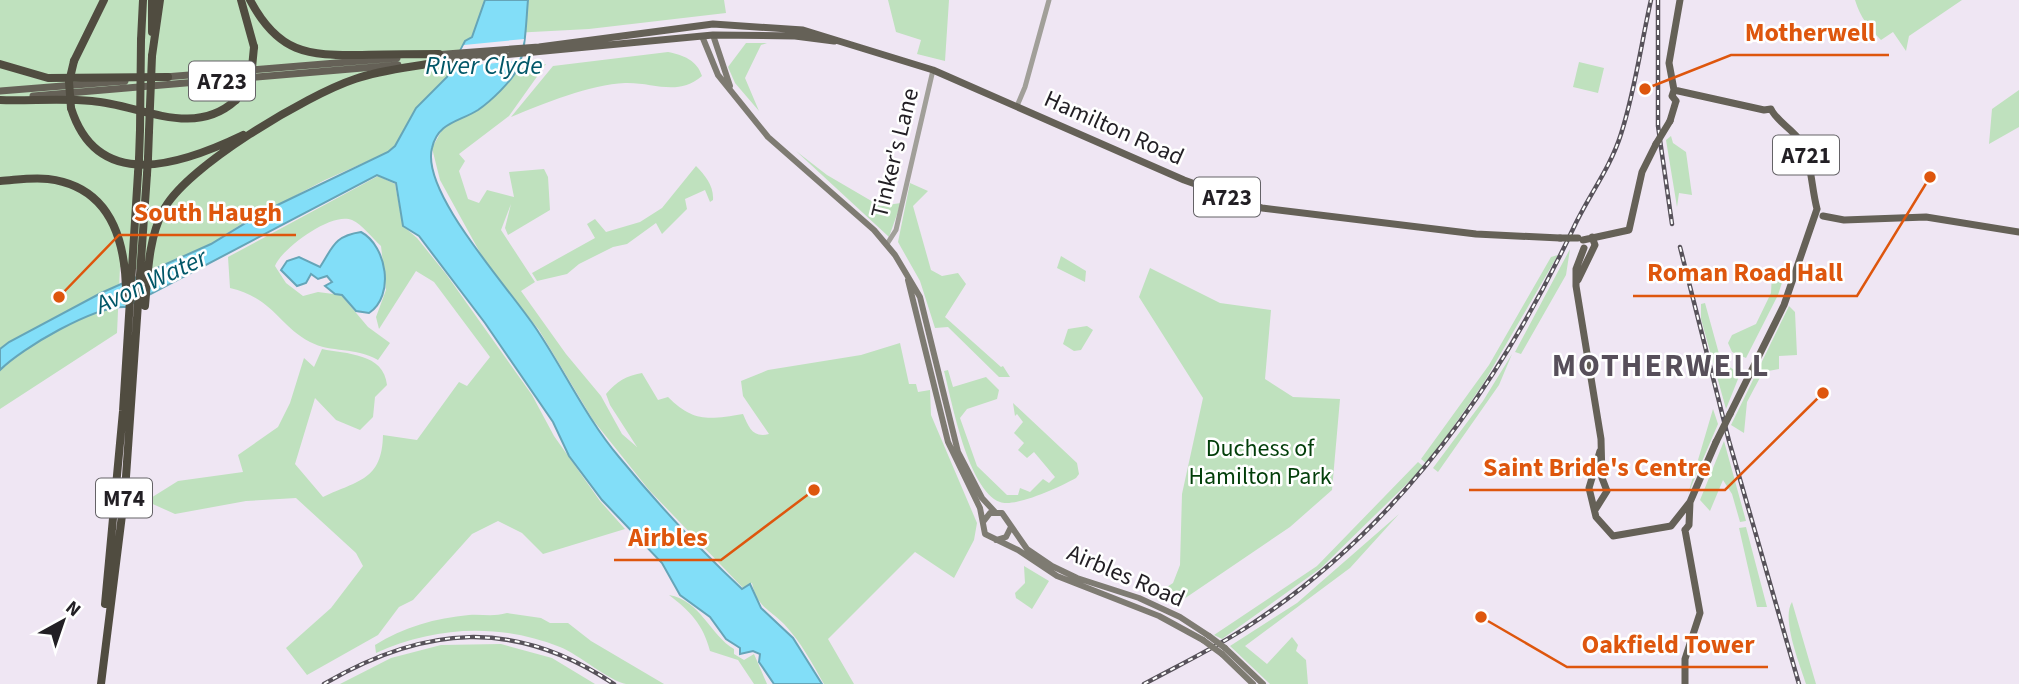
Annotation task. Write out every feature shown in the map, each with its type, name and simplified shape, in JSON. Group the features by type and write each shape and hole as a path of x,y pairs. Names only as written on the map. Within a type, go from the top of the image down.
{"highway":[{"name":"M74","path":"104,0 74,61 69,82 71,108 80,131 93,146 112,159 135,166 160,164 196,154 286,114 354,79 446,57"},
{"name":"M74","path":"143,0 141,40 146,258"},
{"name":"M74","path":"152,0 152,56"},
{"name":"M74","path":"144,131 160,0"},
{"path":"0,99 87,100 192,119 215,114 236,100 251,78 254,47 241,0"},
{"path":"250,0 274,35 303,52 446,57"},
{"path":"0,64 48,78 168,77"},
{"name":"M74","path":"99,684 123,411 135,313 146,258 160,218 178,190 241,141 286,114"},
{"name":"M74","path":"130,267 143,174"},
{"name":"M74","path":"3,181 50,179 88,194 115,225 130,267 135,313 135,372 99,684"}],"main road":[{"path":"1596,496 1608,487 1602,478 1602,447 1576,286 1576,269 1584,244 1592,237 1629,230 1644,166 1670,121 1676,101 1672,96 1679,92 1669,63 1681,0"},
{"name":"Hamilton Road","path":"539,50 713,24 803,30 933,70 1184,180 1262,208 1476,234 1560,238 1584,244"},
{"path":"713,24 713,35"},
{"name":"Hamilton Road","path":"446,57 713,35 795,36 845,43"},
{"name":"Airbles Road","path":"713,35 730,88"},
{"name":"Airbles Road","path":"702,36 718,75 768,137 887,244 907,275 925,316 958,452 982,498 995,512 1006,516 1027,548 1052,566 1100,587 1139,598 1180,617 1263,684"},
{"name":"A723","path":"0,91 446,57"},
{"name":"A723","path":"0,99 446,57"},
{"name":"A721","path":"1679,92 1727,100 1764,110 1770,108 1773,114 1794,132 1802,145 1810,168 1818,215"},
{"path":"1676,520 1690,502 1716,442 1783,305 1807,231 1818,215 1844,219 1926,217 2019,232"},
{"path":"1584,244 1595,242 1592,237"},
{"name":"Airbles Road","path":"907,275 948,442 980,508 985,534 1057,576 1159,616 1206,638"},
{"path":"1602,447 1589,485 1596,496 1595,510 1600,526 1613,536 1662,529 1676,520 1688,517"},
{"path":"1593,478 1602,478"},
{"path":"1685,684 1685,659 1700,613 1685,530 1689,525 1690,502"},
{"path":"983,526 986,516 995,512"},
{"path":"1676,520 1678,529 1685,530"},
{"path":"996,540 1006,537 1011,527"},
{"name":"Airbles Road","path":"1223,651 1253,684"}],"street":[{"path":"1017,106 1049,0"},
{"name":"Tinker's Lane","path":"887,244 896,230 933,70"}],"green space":[{"path":"0,0 724,0 726,13 589,29 473,35 464,43 447,77 416,108 395,146 388,152 325,180 243,223 211,244 155,271 120,267 117,333 0,409"},
{"path":"888,0 949,0 945,61 917,54 921,40 896,32"},
{"path":"1855,0 1962,0 1909,36 1906,51 1893,32 1881,40 1865,22"},
{"path":"746,43 767,43 761,45 745,78 759,111 735,83 728,67"},
{"path":"668,52 689,59 697,66 702,76 684,86 625,83 597,87 511,117 553,66"},
{"path":"1579,62 1604,68 1598,93 1573,87"},
{"path":"546,64 509,116 459,154 465,161 459,171 468,199 479,203 487,190 514,197 509,172 544,169 548,177 550,210 508,235 505,228 511,204 501,230 535,282 521,291 566,354 601,396 622,434 637,447 610,405 606,394 622,380 642,373 658,400 668,397 685,411 702,417 743,414 752,431 759,435 769,434 743,396 741,381 768,370 861,355 900,343 909,384 916,384 918,392 930,390 931,415 977,523 974,540 954,578 915,552 828,639 854,684 824,684 796,638 760,603 752,583 743,588 649,490 593,420 539,330 488,267 440,180 432,148 443,128 451,121 479,110 518,69"},
{"path":"2019,90 2019,127 1989,144 1992,109"},
{"path":"1671,136 1673,143 1686,152 1692,195 1679,193 1677,207 1666,140"},
{"path":"796,151 827,175 880,206 901,203 889,237"},
{"path":"696,166 710,185 713,200 710,202 705,190 685,199 687,209 662,234 656,223 627,244 613,247 579,264 567,274 537,281 532,273 595,238 587,224 595,219 606,232 640,222 662,208"},
{"path":"378,176 395,184 403,226 417,238 446,274 532,395 554,436 600,501 625,529 543,554 522,533 498,521 472,534 413,600 399,607 378,635 307,675 286,648 331,608 363,566 356,553 296,498 246,501 175,514 146,501 178,481 243,472 238,455 278,427 290,403 304,358 314,367 322,349 352,354 371,361 384,374 387,385 375,397 373,417 360,430 336,420 315,398 295,464 323,497 358,482 373,470 382,450 383,435 417,440 459,382 467,386 490,357 434,282 416,271 379,329 376,317 386,290 381,246 352,220 332,221 308,233 287,250 275,266 286,283 303,296 318,292 341,295 368,327 390,343 378,360 361,353 326,348 310,342 256,298 230,288 228,257"},
{"path":"910,183 928,191 913,206 931,270 942,276 958,273 966,284 945,317 1003,366 1010,377 999,377 948,327 935,328 920,281 898,242"},
{"path":"1570,249 1566,275 1521,354 1515,352"},
{"path":"1558,255 1483,384 1427,464 1421,459 1489,365 1551,257"},
{"path":"1061,256 1086,271 1085,282 1057,268"},
{"path":"1787,267 1778,295 1746,358 1732,352 1728,343 1732,335 1756,324 1771,293 1772,272"},
{"name":"Duchess of Hamilton Park","path":"1150,268 1220,303 1271,310 1265,379 1293,397 1340,399 1332,490 1290,527 1178,603 1161,591 1173,583 1180,565 1182,494 1203,398 1139,297"},
{"path":"1705,303 1721,361 1740,374 1726,409 1701,319 1701,304"},
{"path":"1789,306 1795,312 1797,355 1779,356 1779,369 1763,372 1747,402 1744,433 1731,425"},
{"path":"1087,326 1093,330 1081,350 1074,351 1063,344 1068,329"},
{"path":"1512,354 1499,385 1438,472 1433,468 1483,401"},
{"path":"948,370 953,387 986,377 999,390 997,399 967,409 960,418 977,466 1007,495 1018,495 1020,488 1030,492 1043,479 1049,483 1055,477 1034,452 1027,458 1018,450 1024,443 1014,433 1023,422 1017,414 1015,416 1013,403 1077,463 1079,474 1076,478 1016,502 1000,502 989,494 979,481 963,444 944,371"},
{"path":"1713,409 1718,424 1688,494"},
{"path":"1724,441 1746,521 1740,522 1732,494 1723,480 1710,511 1700,500"},
{"path":"1418,462 1424,467 1321,568 1222,639 1214,635 1317,566"},
{"path":"1399,514 1350,568 1245,646 1267,664 1292,637 1298,645 1296,651 1306,660 1308,684 1270,684 1230,646 1297,603"},
{"path":"1746,527 1767,607 1757,607 1739,528"},
{"path":"1024,566 1049,581 1032,609 1016,598 1015,593 1025,583"},
{"path":"669,595 680,598 697,611 718,636 734,649 734,654 744,660 754,654 767,684 754,684 738,660 710,651 704,633 695,619"},
{"path":"1792,602 1816,684 1806,684 1796,654 1789,619"},
{"path":"507,613 541,618 550,623 568,623 591,641 664,684 626,684 560,647 537,639 491,631 421,637 376,653 375,645 420,624 457,616"},
{"path":"501,644 552,658 595,684 340,684 391,658 441,645"}],"water":[{"name":"River Clyde","path":"485,0 528,0 523,52 511,79 489,102 444,128 435,139 432,168 440,191 472,243 539,333 607,442 710,558 742,589 750,584 761,608 793,638 822,684 774,684 759,662 760,654 753,651 740,654 740,648 726,639 710,617 680,595 662,563 602,500 569,456 553,422 485,323 419,236 403,226 396,183 377,175 126,307 113,308 78,320 41,340 0,370 0,349 9,342 101,293 211,244 265,211 388,152 395,146 416,108 447,77 465,41 472,37"},
{"path":"361,232 377,248 384,271 382,295 369,313 356,311 342,295 335,294 325,286 332,282 327,276 318,279 311,274 306,283 297,286 281,270 287,261 299,257 320,267 340,240"}],"pier":[{"path":"524,39 519,61 452,67 464,45"}],"railway":[{"path":"1144,684 1250,625 1303,587 1352,545 1397,499 1477,398 1544,287 1611,159 1630,101 1651,0"},
{"path":"1658,0 1658,126 1672,224"},
{"path":"1680,247 1729,441 1799,684"},
{"path":"324,684 361,664 398,650 434,641 470,637 505,639 541,648 577,663 614,684"}],"place":[{"name":"Motherwell","path":"1645,89"},
{"name":"Roman Road Hall","path":"1930,177"},
{"name":"South Haugh","path":"59,297"},
{"name":"Saint Bride's Centre","path":"1823,393"},
{"name":"Airbles","path":"814,490"},
{"name":"Oakfield Tower","path":"1481,617"}],"district":[{"name":"MOTHERWELL","path":"1661,366"}],"water label":[{"name":"Avon Water","path":"151,281"}]}
